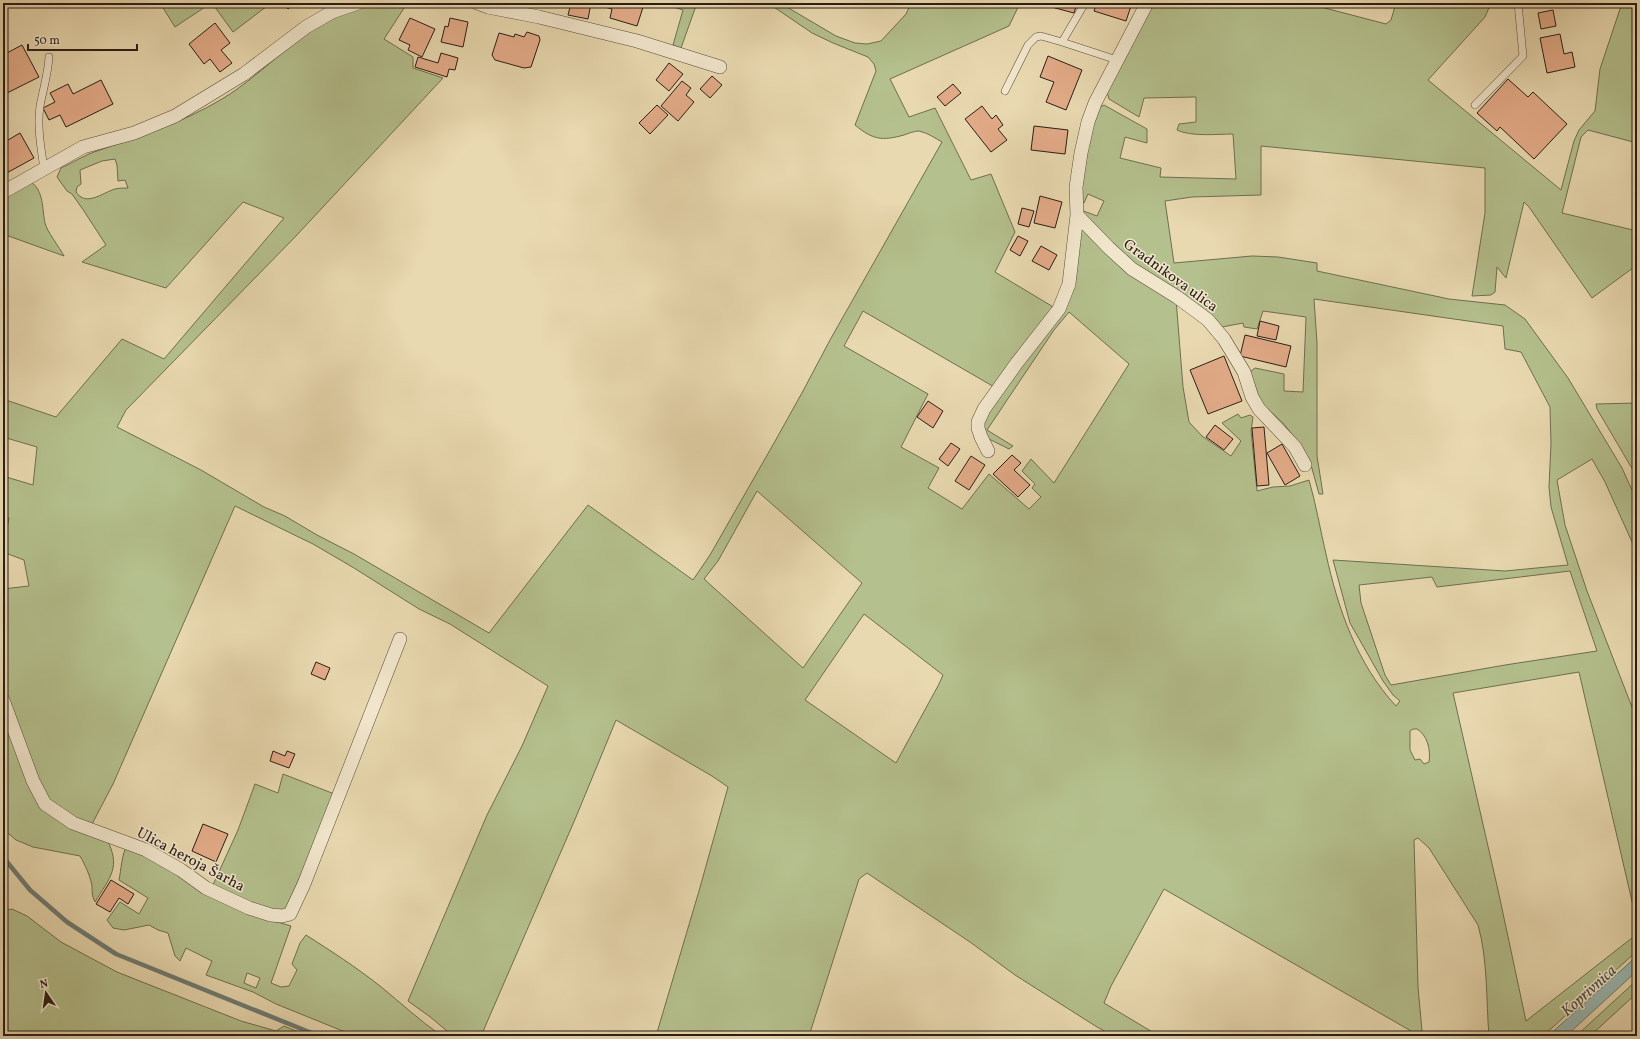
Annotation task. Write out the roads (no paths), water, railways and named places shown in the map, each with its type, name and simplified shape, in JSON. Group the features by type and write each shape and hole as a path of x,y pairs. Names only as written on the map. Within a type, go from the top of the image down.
{"street":[{"path":"3,192 83,147 134,133 175,116 244,74 306,27 332,12 358,3"},
{"path":"477,3 488,7 539,17 637,41 720,67"},
{"path":"988,451 980,437 978,422 995,392 1059,308 1069,284 1077,215 1076,187 1081,153 1088,122 1095,103 1147,3"},
{"name":"Gradnikova ulica","path":"1077,215 1132,269 1177,297 1208,320 1224,339 1244,372 1252,396 1259,408 1294,447 1305,465"},
{"name":"Ulica heroja Šarha","path":"3,700 33,781 45,804 73,823 146,850 181,870 206,888 249,908 271,915 282,916 290,914 304,884 400,639"}],"lane":[{"path":"1062,42 1085,3"},
{"path":"1475,105 1522,56 1518,3"},
{"path":"1004,91 1031,41 1041,36 1117,60"},
{"path":"44,169 39,122 40,105 48,76 49,57"}],"water":[{"path":"1637,956 1637,971 1566,1036 1548,1036"}],"waterway":[{"path":"3,857 30,890 67,922 116,954 319,1036"}],"water label":[{"name":"Koprivnica","path":"1588,990"}]}
